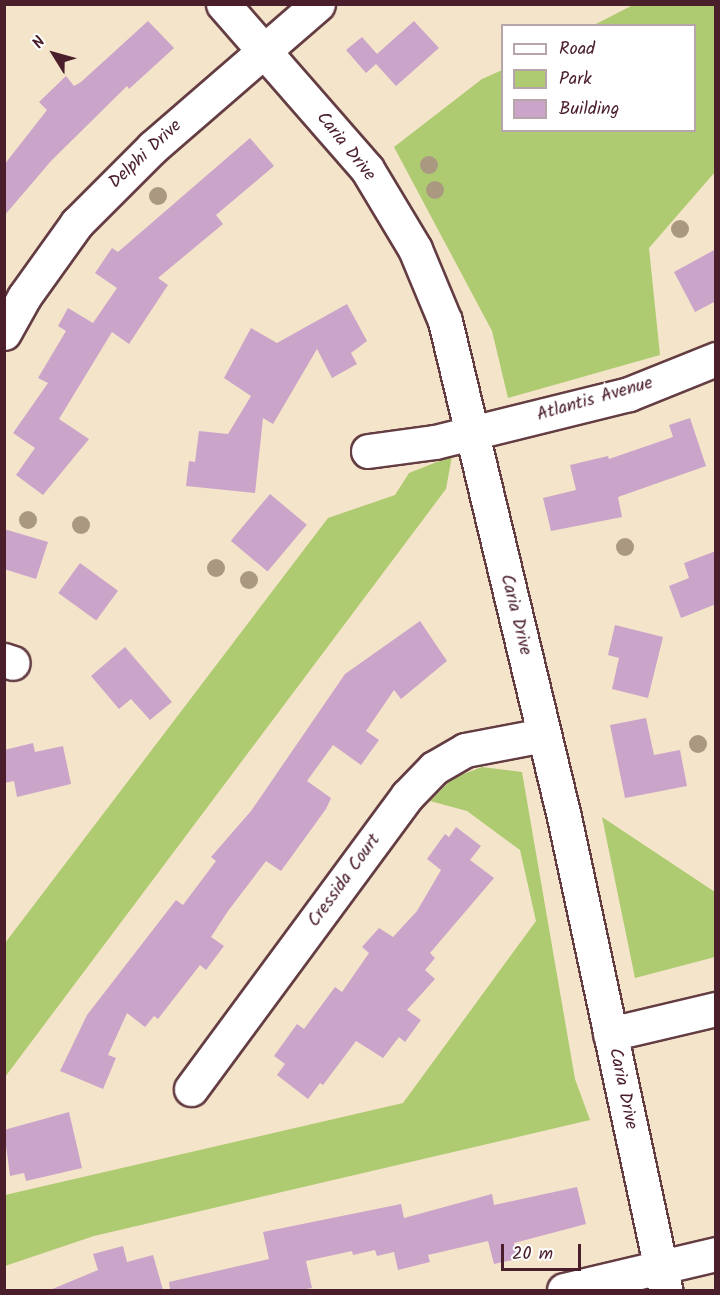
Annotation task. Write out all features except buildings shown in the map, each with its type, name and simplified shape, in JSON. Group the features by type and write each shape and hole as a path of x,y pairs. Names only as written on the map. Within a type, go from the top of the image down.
{"street":[{"name":"Caria Drive","path":"223,4 367,169 415,249 445,321 544,735 662,1279"},
{"name":"Delphi Drive","path":"4,333 24,297 77,223 153,147 318,4"},
{"name":"Atlantis Avenue","path":"368,451 435,442 629,394 716,359"},
{"name":"Cressida Court","path":"191,1089 407,796 435,768 465,750 544,735"},
{"path":"610,1034 716,1009"},
{"path":"564,1290 662,1279 716,1254"}],"green space":[{"path":"633,5 715,5 715,172 649,248 660,355 508,398 492,331 394,147 482,79 501,70 501,132 696,132 696,24 596,24"},
{"path":"452,456 446,489 5,1077 5,943 328,518 395,495 409,473"},
{"path":"482,767 522,772 575,1079 590,1120 94,1236 5,1266 5,1195 403,1103 536,921 520,850 467,811 430,801 453,778"},
{"path":"602,817 715,892 715,957 635,978"}]}
